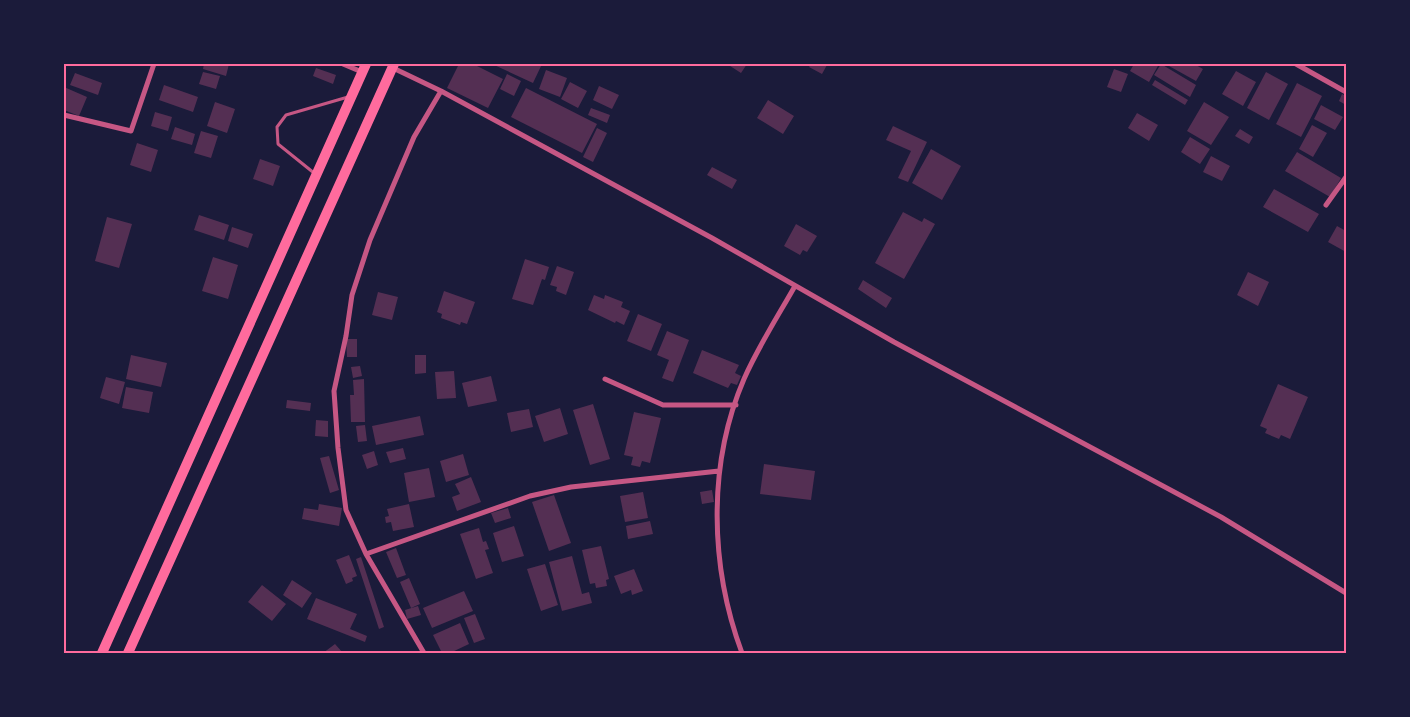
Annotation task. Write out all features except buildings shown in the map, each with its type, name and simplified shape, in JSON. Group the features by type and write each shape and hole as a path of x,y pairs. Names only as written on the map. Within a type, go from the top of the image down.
{"highway":[{"path":"128,653 394,66"},
{"path":"102,653 364,68"}],"street":[{"path":"64,115 131,131 154,64"},
{"path":"344,64 364,68"},
{"path":"1296,64 1346,92"},
{"path":"394,66 894,342 1221,517 1346,593"},
{"path":"424,653 366,554 346,510 338,448 334,392 346,336 352,295 370,240 414,137 441,91"},
{"path":"1326,205 1346,177"},
{"path":"742,653 726,606 717,521 719,471 744,379 795,286"},
{"path":"605,379 663,405 736,405"},
{"path":"366,554 538,494 570,487 719,471"}],"lane":[{"path":"316,175 278,144 277,127 286,115 352,96"}]}
